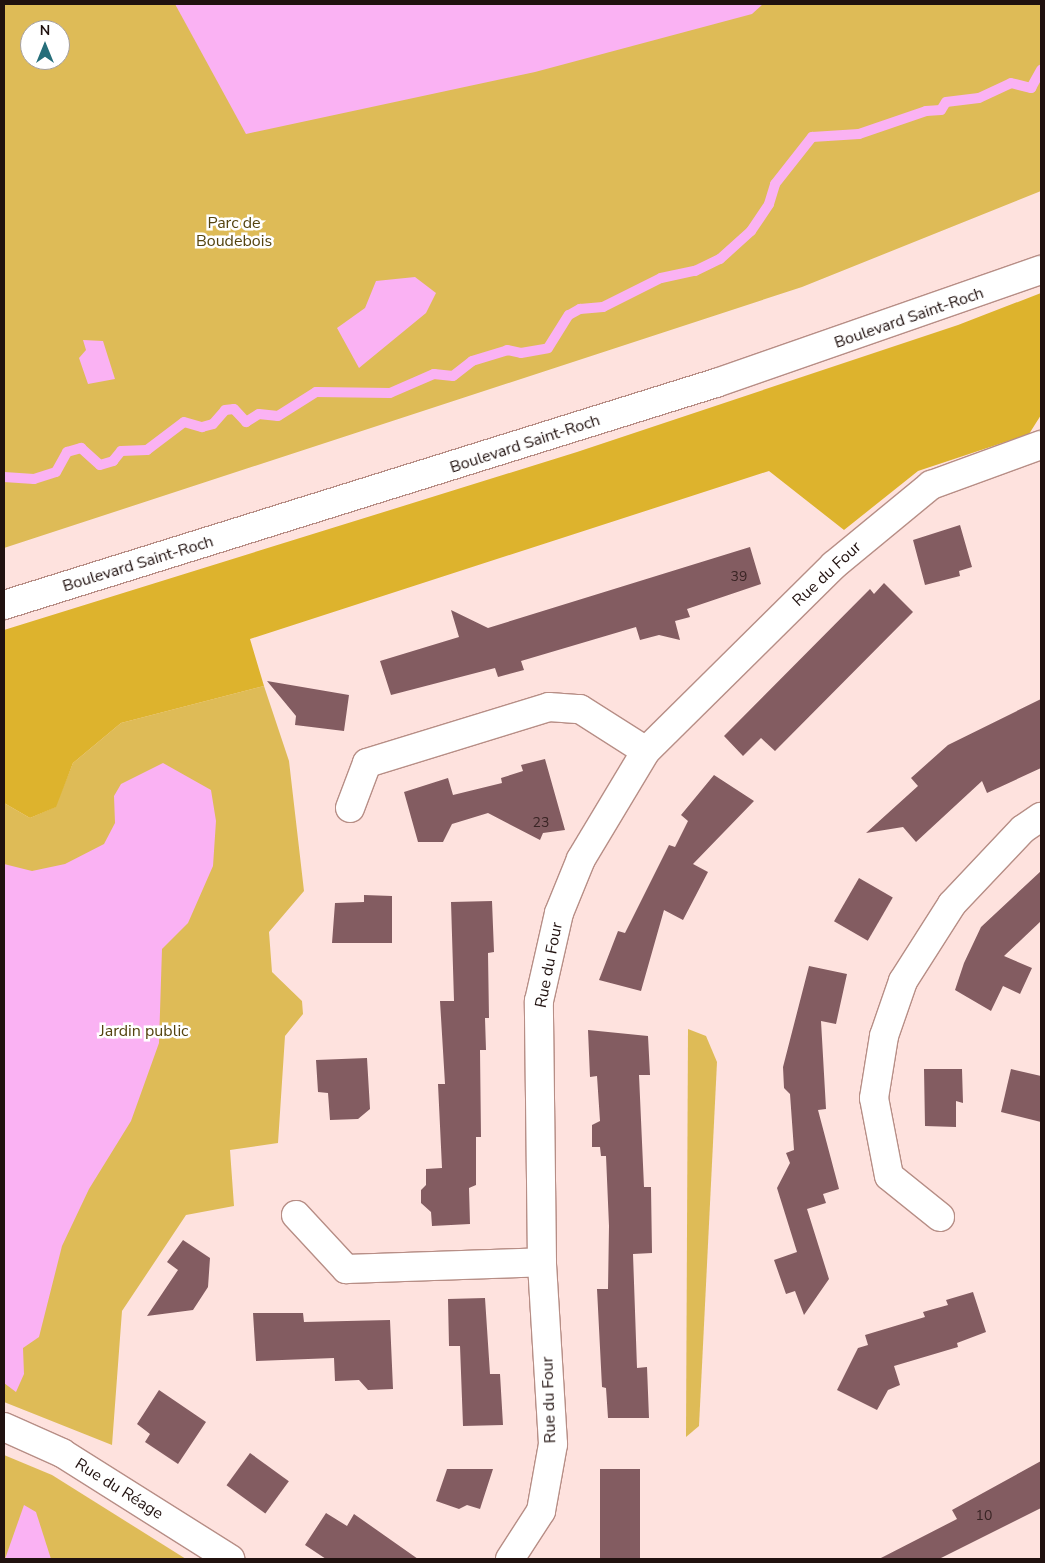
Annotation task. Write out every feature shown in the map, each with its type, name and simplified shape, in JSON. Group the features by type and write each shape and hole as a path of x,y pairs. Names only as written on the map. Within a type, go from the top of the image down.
{"street":[{"name":"Boulevard Saint-Roch","path":"4,605 716,383 1041,270"},
{"name":"Rue du Four","path":"510,1559 541,1511 553,1444 542,1262 539,1002 559,913 581,860 646,751 834,565 931,485 1041,446"},
{"path":"350,808 366,763 549,707 580,709 646,751"},
{"path":"940,1217 889,1176 874,1098 884,1036 903,981 952,904 1023,829 1041,817"},
{"path":"296,1215 346,1269 542,1262"},
{"name":"Rue du Réage","path":"4,1428 62,1453 230,1559"}],"green space":[{"name":"Parc de Boudebois","path":"4,4 1041,4 1041,191 802,287 4,548"},
{"name":"Jardin public","path":"264,686 289,761 304,891 269,932 272,972 302,1001 303,1014 285,1036 278,1143 230,1150 234,1206 186,1215 122,1311 112,1445 4,1402 4,803 30,818 55,807 73,763 121,723"},
{"path":"688,1029 706,1036 717,1062 699,1426 686,1437"},
{"path":"4,1455 52,1475 186,1559 4,1559"}],"shaded area":[{"path":"175,4 763,4 752,14 535,72 246,134"},
{"path":"415,277 436,293 426,313 359,368 337,328 365,308 376,281"},
{"path":"1041,293 1041,415 1029,434 918,471 844,530 769,471 250,639 264,686 121,723 73,763 56,807 30,818 4,803 4,630 577,452 958,325"},
{"path":"83,340 103,341 115,379 88,384 79,358 86,350"},
{"path":"163,763 211,790 216,821 213,866 188,923 162,949 159,1043 131,1121 89,1189 62,1246 39,1337 23,1348 24,1374 16,1392 4,1383 4,864 32,871 65,864 104,844 115,823 114,796 121,784"},
{"path":"24,1505 36,1512 51,1559 5,1559"}],"building":[{"path":"960,525 972,567 959,571 960,576 925,585 913,540"},
{"path":"750,547 761,584 687,609 690,617 675,621 680,640 659,635 640,640 636,627 521,661 524,670 498,677 495,668 391,695 380,661 459,637 451,610 488,628"},
{"path":"884,583 913,612 775,751 761,738 743,756 724,736 870,589 874,594"},
{"path":"267,681 349,695 344,731 295,725 296,716"},
{"path":"1041,699 1041,768 987,793 982,781 916,842 903,827 866,833 918,786 911,778 948,745"},
{"path":"545,759 565,830 543,833 540,840 488,813 452,824 443,842 418,842 404,792 448,778 453,795 502,783 501,778 523,771 521,765"},
{"path":"714,775 754,801 693,864 708,872 683,920 664,910 641,991 599,980 618,931 625,933 669,845 675,847 688,821 681,815"},
{"path":"1041,871 1041,921 1004,956 1032,968 1020,994 1003,986 991,1011 955,990 964,963 981,927"},
{"path":"859,878 893,898 868,941 834,921"},
{"path":"364,895 392,896 392,943 332,943 335,903 364,902"},
{"path":"492,901 494,952 488,953 489,1018 485,1018 486,1050 480,1050 481,1137 476,1137 476,1185 469,1188 470,1224 432,1226 431,1212 421,1203 421,1190 426,1185 426,1169 442,1168 438,1084 445,1084 440,1001 454,1001 451,902"},
{"path":"809,966 847,974 836,1024 821,1021 826,1109 818,1110 839,1189 823,1194 826,1203 807,1209 829,1279 804,1315 795,1291 786,1294 774,1260 797,1252 777,1188 790,1163 786,1153 794,1150 790,1094 784,1088 783,1067"},
{"path":"588,1030 648,1036 650,1075 639,1075 644,1187 651,1187 652,1253 633,1254 637,1368 647,1367 649,1418 608,1418 606,1388 602,1387 597,1289 608,1289 609,1226 606,1156 601,1156 600,1147 592,1147 592,1125 600,1121 597,1076 590,1077"},
{"path":"367,1058 370,1109 358,1119 330,1120 328,1093 318,1092 316,1060"},
{"path":"924,1069 962,1069 963,1103 956,1101 956,1127 925,1126"},
{"path":"1011,1069 1041,1076 1041,1122 1001,1112"},
{"path":"183,1240 210,1258 208,1287 193,1310 147,1316 178,1270 167,1262"},
{"path":"973,1292 986,1332 957,1343 958,1347 894,1366 900,1385 888,1390 877,1410 837,1390 858,1348 868,1345 865,1335 925,1317 923,1312 948,1305 946,1300"},
{"path":"485,1298 490,1374 500,1374 503,1425 463,1426 460,1346 449,1346 448,1299"},
{"path":"253,1313 303,1313 304,1322 390,1320 393,1389 368,1390 359,1380 335,1381 334,1358 256,1361"},
{"path":"159,1390 206,1422 178,1464 145,1442 150,1434 137,1424"},
{"path":"250,1453 289,1481 265,1514 226,1485"},
{"path":"1041,1461 1041,1508 939,1559 879,1559 957,1519 952,1510"},
{"path":"447,1469 493,1469 480,1509 467,1505 459,1509 436,1501"},
{"path":"600,1469 640,1469 640,1559 600,1559"},
{"path":"326,1513 347,1526 354,1514 418,1559 326,1559 305,1545"}],"waterway":[{"path":"4,477 34,479 56,472 67,452 81,448 100,465 113,461 121,451 147,450 184,422 202,427 213,424 225,410 234,409 246,422 259,414 278,416 316,392 390,393 434,374 453,376 472,361 507,350 521,353 548,348 569,315 580,309 603,307 661,278 695,271 720,259 751,231 769,204 775,184 812,137 859,134 926,111 941,110 946,102 979,98 1011,83 1031,88 1041,70"}]}
